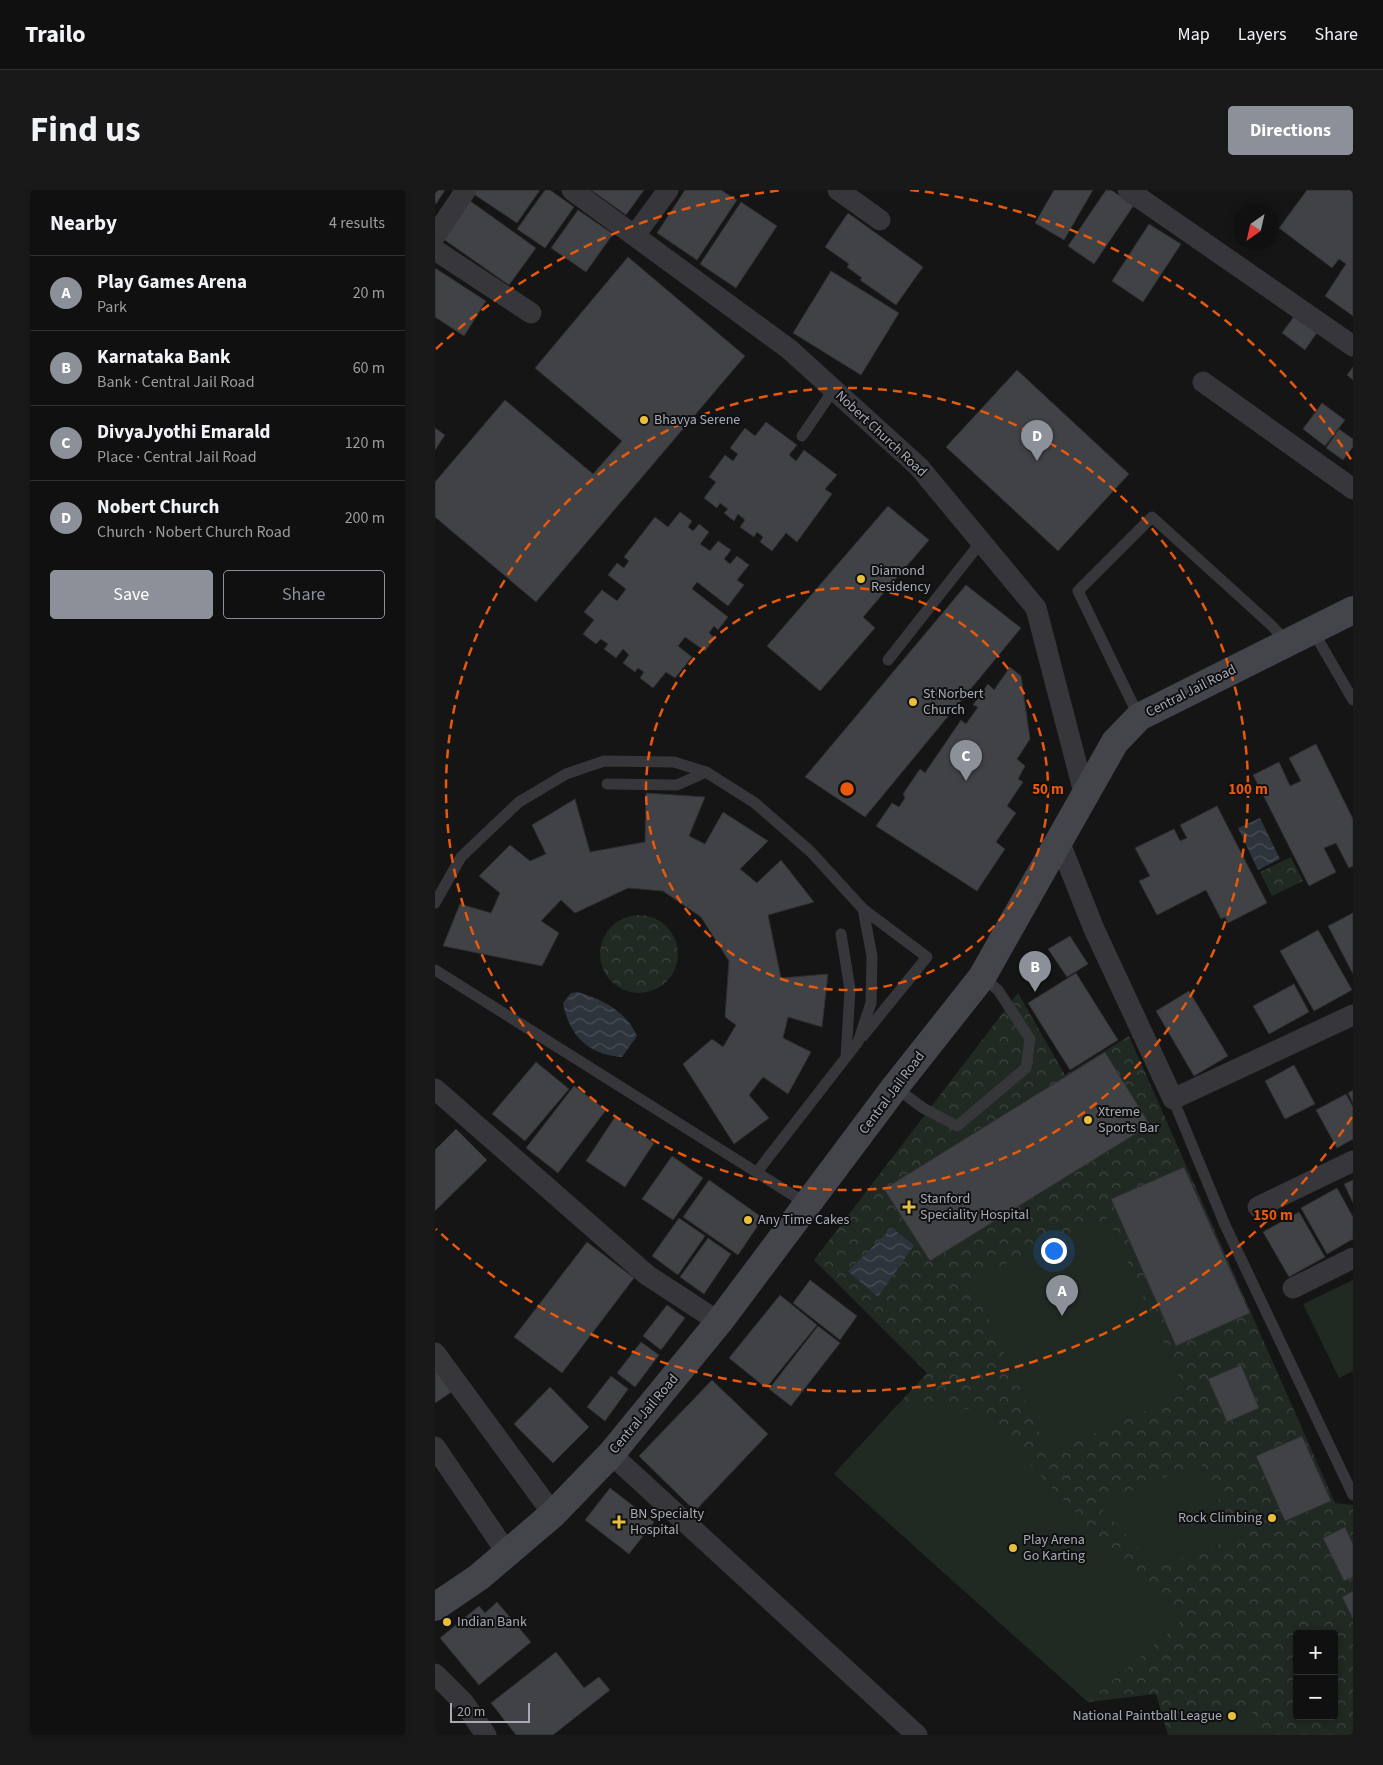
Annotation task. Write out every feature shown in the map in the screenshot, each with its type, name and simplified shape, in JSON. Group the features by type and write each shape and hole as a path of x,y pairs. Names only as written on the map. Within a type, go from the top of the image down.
{"main road":[{"name":"Central Jail Road","path":"435,1607 479,1577 553,1514 611,1454 719,1322 809,1205 895,1087 982,977 1084,793 1115,742 1139,717 1353,610"}],"street":[{"path":"435,236 466,190"},
{"name":"Nobert Church Road","path":"572,190 635,234 789,349 919,467 1036,608 1084,793"},
{"path":"635,234 668,190"},
{"path":"838,190 880,220"},
{"path":"1128,190 1353,346"},
{"path":"435,250 531,312"},
{"path":"1203,382 1353,489"},
{"path":"1059,841 1094,928 1173,1099 1353,1015"},
{"path":"435,1089 509,1156 647,1275 719,1322"},
{"path":"1258,1207 1353,1161"},
{"path":"1293,1288 1353,1258"},
{"path":"435,1353 553,1514"},
{"path":"435,1447 507,1553"},
{"path":"611,1454 917,1735"},
{"path":"435,1674 464,1703 486,1735"}],"lane":[{"path":"802,436 833,389"},
{"path":"1139,717 1078,591 1152,517 1271,624 1288,643"},
{"path":"888,660 981,542"},
{"path":"1313,630 1353,700"},
{"path":"435,903 461,857 519,802 567,774 604,761 640,760 674,762 706,772 755,803 811,852 863,909 927,957 846,1057 757,1172"},
{"path":"607,784 677,785 706,772"},
{"path":"858,1042 871,1003 872,956 863,909"},
{"path":"841,934 850,989 846,1057"},
{"path":"435,970 809,1205"},
{"path":"895,1087 923,1108 957,1126 1026,1068 1030,1039 998,990 982,977"},
{"path":"1173,1099 1225,1225 1353,1495"}],"green space":[{"path":"1291,857 1303,881 1272,896 1260,872"},
{"path":"639,915 654,918 667,926 675,939 678,954 675,969 667,982 654,990 639,993 624,990 611,982 603,969 600,954 603,939 611,926 624,918"},
{"path":"1018,993 1065,1075 1129,1036 1335,1503 1353,1505 1353,1735 1168,1735 1156,1694 1088,1702 834,1474 927,1373 814,1260"},
{"path":"1108,1218 1186,1393 1049,1453 971,1279"},
{"path":"1353,1280 1353,1371 1339,1378 1303,1304"},
{"name":"Play Arena Go Karting","path":"898,1404 978,1410 1180,1623 1088,1702 834,1474"},
{"path":"1201,1463 1237,1538 1157,1567 1097,1504"},
{"name":"National Paintball League","path":"1250,1704 1259,1735 1175,1735 1173,1727"}],"water":[{"path":"1260,818 1280,859 1258,870 1238,828"},
{"path":"578,992 613,1008 632,1027 637,1036 622,1057 590,1048 576,1034 570,1025 563,1003 571,993"},
{"path":"892,1228 914,1245 878,1297 848,1271"}],"building":[{"path":"435,190 445,190 436,204 435,203"},
{"path":"474,190 540,190 517,223 472,193"},
{"path":"545,190 550,190 574,207 545,248 517,229"},
{"path":"591,190 644,190 626,215"},
{"path":"685,190 721,190 737,200 697,260 657,233"},
{"path":"1054,190 1093,190 1064,240 1035,223"},
{"path":"1106,190 1111,190 1134,205 1094,264 1068,246"},
{"path":"1307,190 1353,190 1353,316 1325,296 1346,264 1339,259 1332,268 1279,228"},
{"path":"466,198 536,248 509,285 439,236"},
{"path":"741,202 777,226 736,288 700,264"},
{"path":"578,210 613,234 586,272 551,248"},
{"path":"848,213 923,267 896,305 860,280 862,278 847,267 849,264 825,247"},
{"path":"1149,224 1181,244 1143,302 1112,281"},
{"name":"Bhavya Serene","path":"628,257 745,356 536,602 435,517 435,482 505,400 593,474 622,441 535,368"},
{"path":"435,268 486,301 464,336 435,317"},
{"path":"831,271 899,313 861,375 793,333"},
{"path":"1295,315 1318,331 1305,350 1282,333"},
{"path":"1353,367 1353,380 1347,375"},
{"path":"1017,370 1129,474 1058,551 946,447"},
{"path":"1322,403 1345,420 1325,446 1303,429"},
{"path":"766,422 797,445 789,455 796,461 804,450 837,475 825,489 832,494 797,542 786,533 772,551 760,542 763,537 757,532 754,537 740,527 745,520 738,514 734,521 724,513 728,509 720,503 717,508 704,498 716,482 709,477 725,455 733,461 738,454 730,448 745,428 755,436"},
{"path":"435,428 445,435 435,450"},
{"path":"1339,429 1353,439 1353,447 1343,460 1326,448"},
{"name":"Diamond Residency","path":"888,506 929,540 863,617 875,628 820,691 767,646"},
{"path":"680,512 692,521 688,527 693,531 699,524 709,532 700,544 710,551 718,541 731,550 724,559 730,564 737,556 749,565 737,580 744,585 728,606 697,582 692,589 728,617 718,630 714,626 709,633 715,638 705,651 685,637 678,646 692,657 675,678 666,672 653,688 640,678 644,672 638,668 635,672 623,663 629,655 623,649 616,658 604,649 608,644 601,639 596,644 583,634 594,620 584,612 602,590 617,601 626,589 608,575 617,563 624,568 629,561 624,557 655,517 668,527"},
{"name":"St Norbert Church","path":"966,585 1021,628 865,817 805,777"},
{"path":"1010,667 1021,676 1030,739 1017,759 1025,766 1018,779 1023,782 1007,806 1016,813 996,842 1005,849 977,891 876,826 892,803 899,807 905,798 903,794 920,769 925,773 961,720 966,724 978,707 973,705 988,684 994,690"},
{"path":"1316,744 1353,819 1353,866 1349,868 1336,843 1324,848 1336,872 1309,886 1253,775 1279,762 1290,786 1301,781 1289,758"},
{"path":"646,793 705,797 689,836 705,844 723,812 768,841 740,869 757,883 781,860 814,902 768,915 781,978 828,974 822,1027 788,1017 783,1038 811,1052 788,1094 763,1077 749,1095 769,1118 734,1144 683,1064 712,1039 723,1047 736,1025 725,1017 729,961 701,917 663,891 628,888 575,913 561,900 541,921 559,933 542,966 443,946 460,904 491,913 500,893 479,876 510,845 530,861 546,854 532,825 575,799 590,852 645,842"},
{"path":"1217,806 1267,903 1228,923 1225,917 1221,919 1206,890 1157,915 1139,881 1150,876 1135,848 1174,829 1180,841 1187,838 1180,825"},
{"path":"1353,913 1353,974 1328,926"},
{"path":"1318,930 1352,990 1314,1011 1280,951"},
{"path":"1070,936 1088,964 1067,977 1048,949"},
{"path":"1076,973 1118,1040 1070,1070 1028,1003"},
{"path":"1294,984 1309,1012 1269,1034 1253,1006"},
{"path":"1189,991 1228,1056 1194,1076 1156,1011"},
{"path":"1105,1052 1150,1125 930,1261 884,1189"},
{"path":"536,1062 569,1089 525,1141 492,1114"},
{"path":"1294,1065 1315,1104 1285,1119 1265,1081"},
{"path":"574,1086 606,1110 558,1173 526,1148"},
{"path":"1353,1090 1353,1103 1348,1093"},
{"path":"1346,1094 1353,1107 1353,1139 1337,1148 1316,1110"},
{"path":"615,1117 654,1143 625,1187 586,1161"},
{"path":"456,1129 487,1160 435,1211 435,1150"},
{"path":"672,1156 703,1178 673,1220 642,1199"},
{"path":"1184,1167 1250,1313 1176,1346 1111,1199"},
{"path":"709,1180 763,1218 738,1255 683,1217"},
{"path":"1353,1180 1353,1203 1344,1184"},
{"path":"1337,1188 1353,1217 1353,1239 1327,1254 1301,1208"},
{"path":"1299,1212 1325,1257 1289,1277 1263,1232"},
{"path":"679,1218 705,1236 678,1275 652,1256"},
{"path":"708,1238 731,1254 704,1294 680,1277"},
{"path":"587,1242 634,1278 562,1373 514,1337"},
{"path":"810,1280 857,1316 840,1340 793,1303"},
{"path":"780,1295 817,1325 766,1388 729,1358"},
{"path":"667,1305 685,1318 661,1350 643,1336"},
{"path":"818,1326 840,1343 791,1406 769,1389"},
{"path":"641,1342 659,1355 635,1387 617,1373"},
{"path":"435,1363 453,1391 435,1403"},
{"path":"1241,1365 1259,1408 1227,1422 1208,1379"},
{"path":"611,1376 628,1389 605,1421 587,1407"},
{"path":"712,1380 768,1434 695,1511 639,1456"},
{"path":"550,1387 589,1427 553,1463 514,1424"},
{"path":"1302,1436 1331,1501 1285,1521 1256,1456"},
{"path":"610,1488 654,1522 629,1554 585,1520"},
{"path":"1345,1527 1353,1544 1353,1577 1344,1581 1323,1538"},
{"path":"1353,1591 1353,1619 1342,1597"},
{"path":"497,1602 531,1642 479,1685 440,1638 479,1606 485,1613"},
{"path":"556,1652 584,1688 599,1677 610,1690 553,1735 516,1735 491,1703"}],"place":[{"name":"Bhavya Serene","path":"644,420"},
{"name":"Nobert Church","path":"1037,461"},
{"name":"Diamond Residency","path":"861,579"},
{"name":"St Norbert Church","path":"913,702"},
{"name":"DivyaJyothi Emarald","path":"966,781"},
{"name":"Karnataka Bank","path":"1035,992"},
{"name":"Xtreme Sports Bar","path":"1088,1120"},
{"name":"Stanford Speciality Hospital","path":"909,1207"},
{"name":"Any Time Cakes","path":"748,1220"},
{"name":"Play Games Arena","path":"1062,1316"},
{"name":"Rock Climbing","path":"1272,1518"},
{"name":"BN Specialty Hospital","path":"619,1522"},
{"name":"Play Arena Go Karting","path":"1013,1548"},
{"name":"Indian Bank","path":"447,1622"},
{"name":"National Paintball League","path":"1232,1716"}]}
